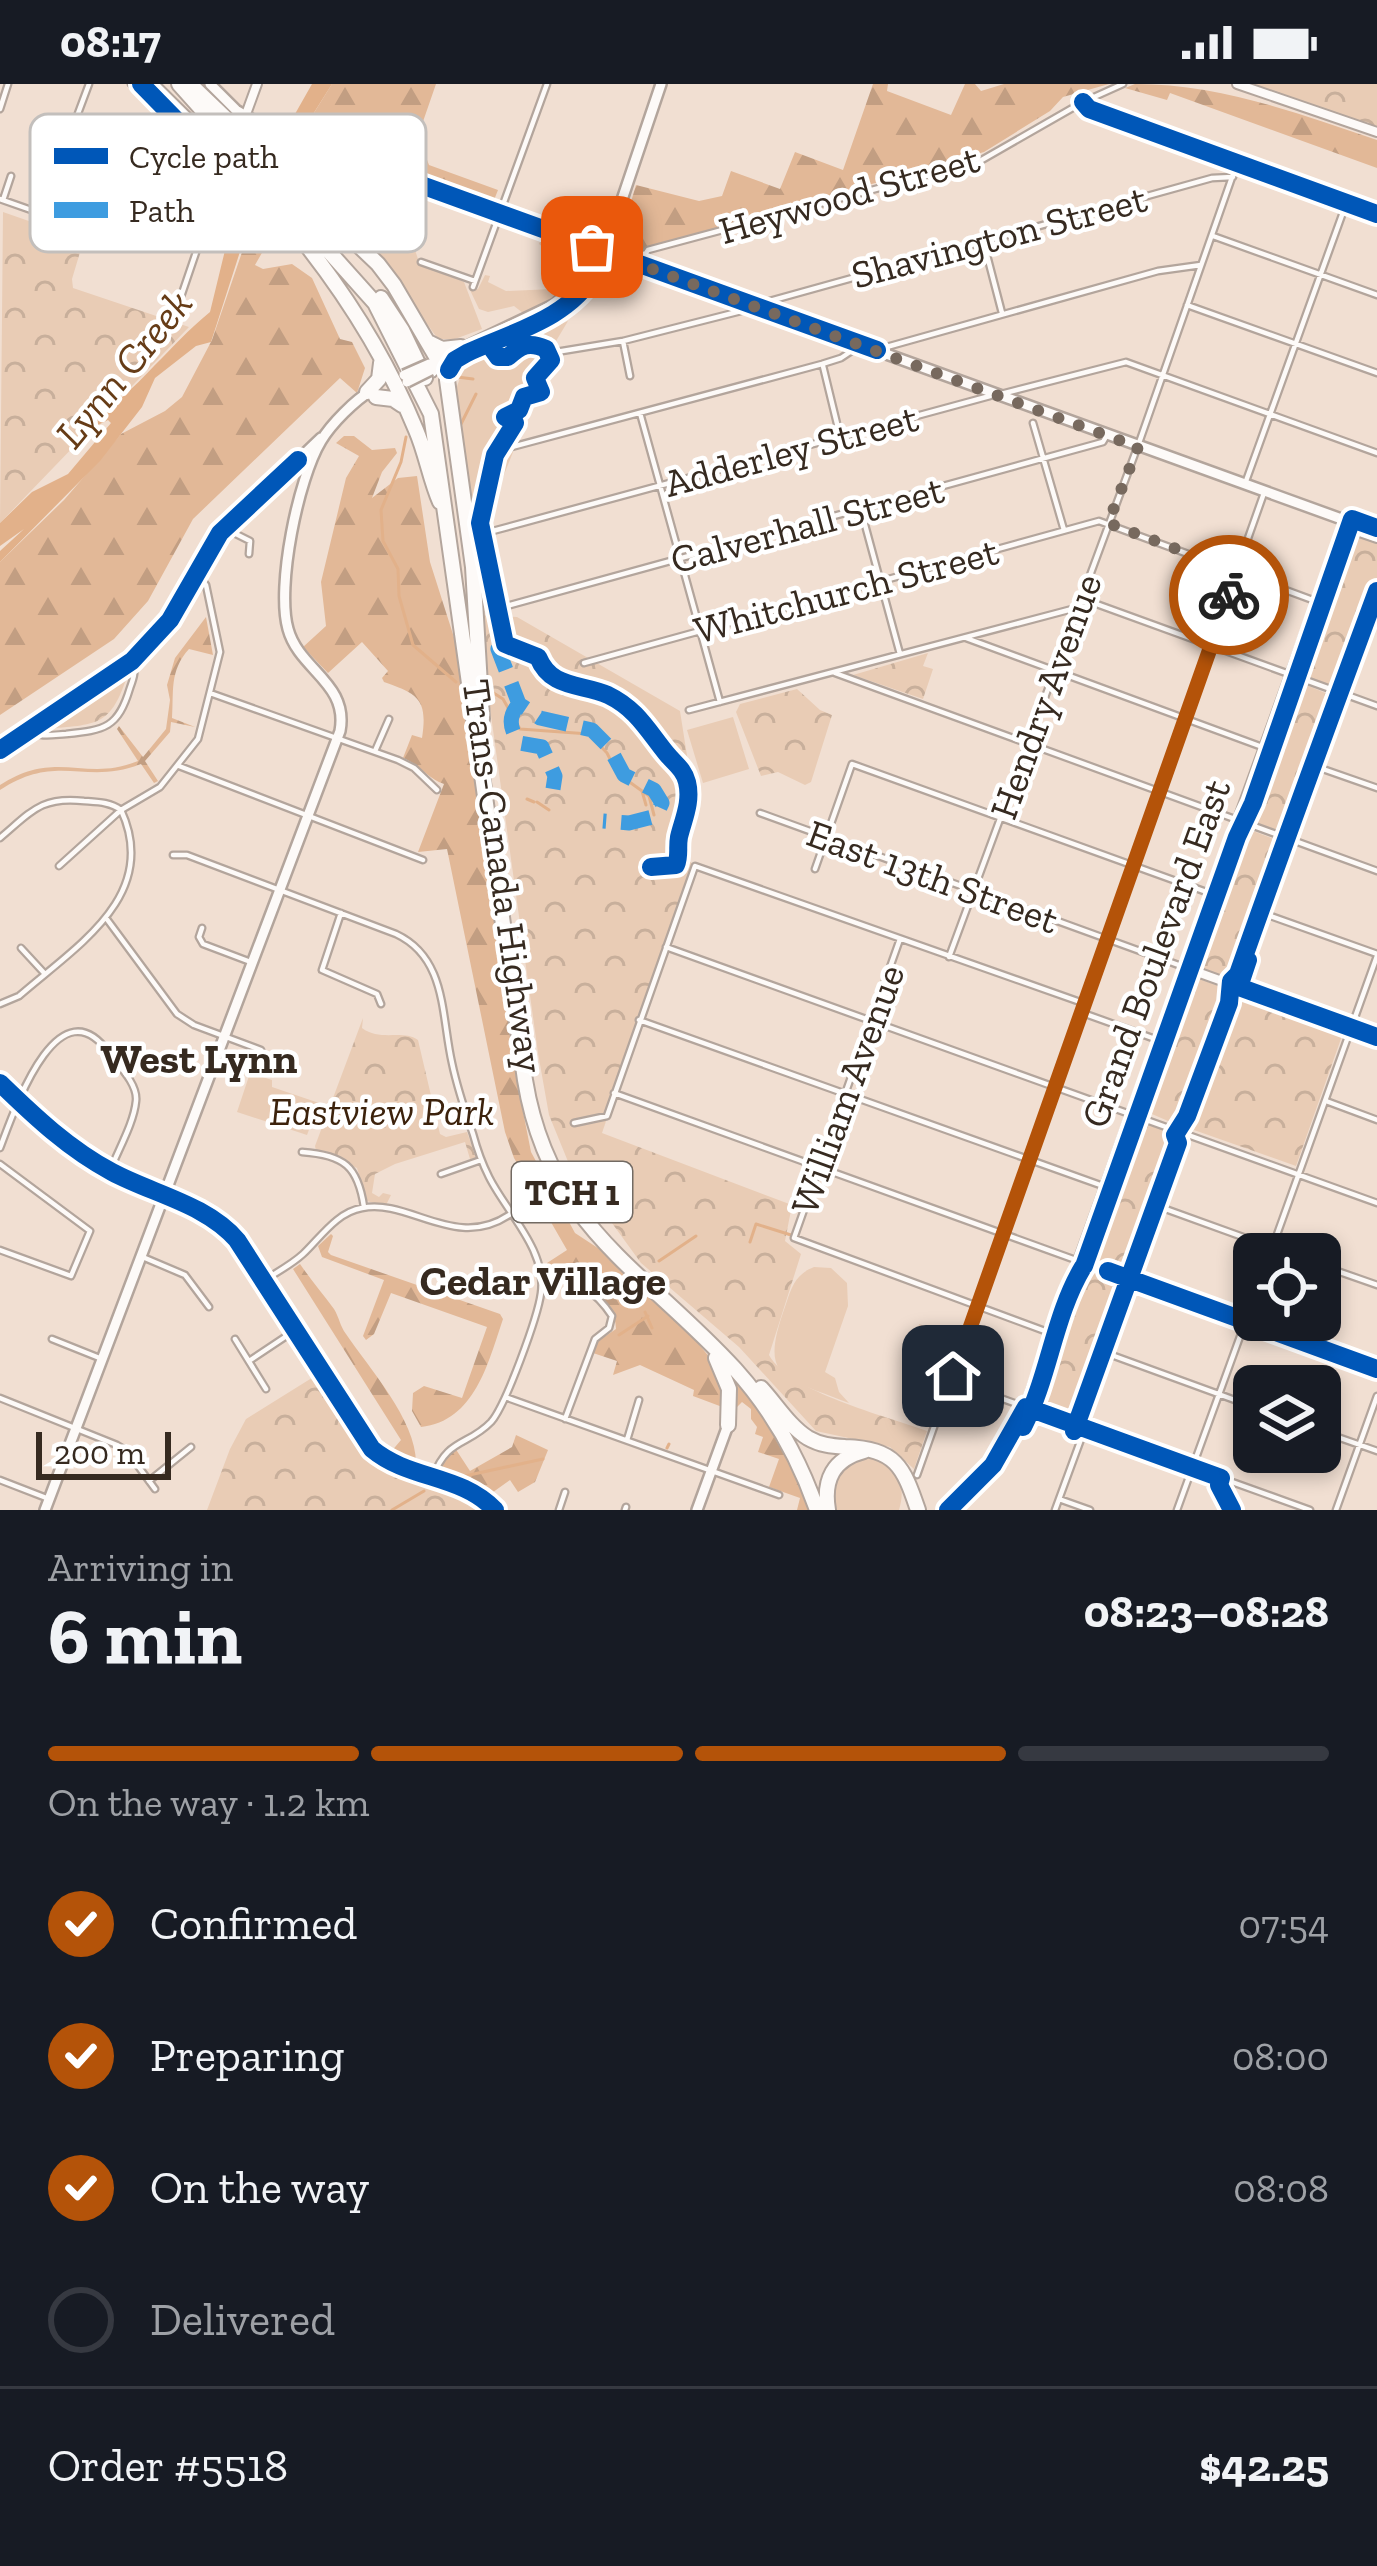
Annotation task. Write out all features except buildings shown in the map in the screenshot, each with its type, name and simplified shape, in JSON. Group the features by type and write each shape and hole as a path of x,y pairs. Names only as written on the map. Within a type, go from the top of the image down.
{"highway":[{"path":"150,84 186,114"},
{"path":"186,84 208,114"},
{"path":"317,252 380,358 400,381 448,520"},
{"name":"Trans-Canada Highway","path":"323,252 403,352 431,414 525,1080 536,1130 561,1187 587,1226 736,1371 769,1412 823,1510"},
{"name":"Trans-Canada Highway","path":"335,252 382,300 403,330 426,379 444,446 535,1095 554,1159 602,1233 741,1367 793,1439 823,1510"},
{"path":"360,252 378,264 430,343 433,365"},
{"path":"430,343 458,354 447,380 472,567 482,719"},
{"path":"380,358 380,379 367,398 398,401 406,409"},
{"path":"686,1322 725,1376 732,1422"},
{"path":"741,1367 805,1436 894,1460 913,1480 916,1508"},
{"path":"823,1510 835,1467 847,1457 870,1450"}],"main road":[{"path":"210,84 242,114"},
{"path":"298,460 367,398 555,304 577,286 602,250 661,84"},
{"path":"426,186 1346,524"},
{"path":"47,1504 338,738 342,715 338,698 293,644 282,591 313,459 325,435"},
{"name":"Grand Boulevard East","path":"948,1510 993,1465 1026,1407 1346,524"},
{"path":"697,1510 732,1422"}],"street":[{"path":"0,109 8,84"},
{"path":"78,114 89,84"},
{"path":"131,84 166,114"},
{"path":"245,114 257,84"},
{"path":"422,262 474,284 547,84"},
{"name":"Heywood Street","path":"639,263 649,250 980,161 1124,84"},
{"path":"1237,84 1377,132"},
{"path":"1083,102 1089,109 1377,214"},
{"name":"Hendry Avenue","path":"949,957 1238,164"},
{"path":"11,176 1,199 30,210"},
{"name":"Shavington Street","path":"556,352 623,341 1212,178 1233,177"},
{"path":"1244,486 1346,203"},
{"path":"1212,236 1377,295"},
{"path":"983,241 1002,313"},
{"path":"173,320 197,252"},
{"path":"877,350 1157,272 1201,265"},
{"path":"1187,305 1377,374"},
{"path":"623,341 630,376"},
{"path":"508,448 822,364 860,344"},
{"name":"Adderley Street","path":"489,532 1121,361 1377,453"},
{"path":"822,364 840,436"},
{"path":"640,413 720,702"},
{"path":"1033,423 1064,530"},
{"name":"Calverhall Street","path":"503,607 1103,442 1107,435"},
{"path":"0,750 132,661 164,627 225,529 298,460 313,459"},
{"path":"913,1480 1264,493"},
{"path":"861,510 901,654"},
{"path":"1108,523 1318,602"},
{"name":"Whitchurch Street","path":"584,663 1064,530 1108,523"},
{"path":"1346,524 1376,531"},
{"path":"1346,524 1358,532 1376,531"},
{"path":"225,529 250,541 249,554"},
{"path":"59,866 121,810 160,787 198,739 219,646 206,584 197,573"},
{"path":"1080,598 1377,706"},
{"path":"1055,1510 1106,1353 1377,605"},
{"path":"688,710 1076,608"},
{"path":"966,638 1265,748"},
{"path":"29,730 36,736 92,731 113,722 123,709 134,675 132,661"},
{"path":"836,673 1377,871"},
{"path":"210,693 375,751 414,768 437,790"},
{"path":"375,751 389,719"},
{"path":"815,869 852,764 1212,894"},
{"path":"179,766 423,860"},
{"path":"1318,767 1377,788"},
{"path":"0,838 39,805 56,799 114,805 121,810 129,835 130,880 106,918 14,1000 0,1004"},
{"name":"East 13th Street","path":"760,813 1377,1037"},
{"path":"173,855 187,855 404,938 422,951 435,973 451,1061 481,1160 532,1247 542,1278 537,1308 500,1411 484,1429 451,1446 433,1477"},
{"path":"574,1123 607,1117 695,866 1083,1003"},
{"path":"341,913 322,970 377,994 381,1004"},
{"path":"1265,914 1377,955 1278,1233"},
{"path":"106,918 171,1008 187,1021 261,1049"},
{"path":"202,928 199,938 203,944 253,963"},
{"name":"William Avenue","path":"900,939 794,1238 976,1306"},
{"path":"666,947 1377,1203"},
{"path":"21,948 45,974"},
{"path":"1080,1012 1158,1040"},
{"path":"639,1020 1106,1187"},
{"path":"0,1148 37,1062 70,1032 93,1033 136,1096 110,1171"},
{"path":"0,1083 56,1135 110,1171 221,1223 372,1449 394,1464 465,1487 495,1510"},
{"path":"614,1094 1233,1316"},
{"path":"1325,1101 1377,1120"},
{"path":"302,1151 350,1165 358,1177 364,1207"},
{"path":"441,1174 481,1160"},
{"path":"0,1164 90,1231 71,1276 0,1250"},
{"path":"263,1281 297,1259 347,1214 364,1207 462,1228 484,1226 510,1214"},
{"path":"1160,1207 1233,1236"},
{"path":"142,1257 184,1275 209,1307"},
{"path":"1341,1273 1377,1286"},
{"path":"542,1278 560,1276 574,1281 594,1294 612,1316 609,1328 595,1339 566,1419"},
{"path":"976,1306 1053,1334"},
{"path":"249,1361 295,1330"},
{"path":"52,1339 103,1359"},
{"path":"235,1339 266,1389"},
{"path":"1177,1510 1239,1341"},
{"path":"1301,1341 1377,1369"},
{"path":"1106,1353 1233,1399"},
{"path":"951,1380 1310,1510"},
{"path":"1336,1510 1377,1396"},
{"path":"505,1397 779,1495"},
{"path":"0,1398 127,1451 154,1489"},
{"path":"627,1441 640,1400"},
{"path":"1341,1438 1377,1451"},
{"path":"149,1481 191,1447"},
{"path":"1203,1472 1230,1510"},
{"path":"1221,1478 1219,1485 1230,1510"},
{"path":"0,1480 47,1504"},
{"path":"560,1510 565,1492"},
{"path":"1059,1498 1090,1510"}],"green space":[{"path":"332,84 436,84 426,114 313,114"},
{"path":"873,84 888,84 887,91 951,115 965,84 975,84 981,91 1004,84 1109,84 1063,97 1050,111 984,152 640,250 619,242 636,185 699,201 722,196 731,171 780,189 795,152 843,170"},
{"path":"1135,84 1228,95 1377,140 1377,168 1170,93 1167,100 1125,88"},
{"path":"1250,84 1377,84 1377,128"},
{"path":"426,157 429,165 498,190 494,200 426,176"},
{"path":"3,212 30,221 30,252 80,252 73,288 189,327 0,523"},
{"path":"542,237 585,254 571,284 523,313 514,306 488,312 479,309 470,290 478,289 485,275 490,276 488,282 506,291 553,289 559,271 551,269 550,253 539,244"},
{"path":"242,252 262,252 255,265 263,269 292,264 312,278 340,339 352,342 365,368 357,393 340,378 193,519 148,601 114,639 0,715 0,562 64,500 121,434 182,397 212,340"},
{"path":"375,252 416,252 419,262 464,282 482,329 455,339 438,339"},
{"path":"568,321 531,383 513,452 485,523 488,607 481,612 456,389 463,370 479,359"},
{"path":"344,436 354,436 372,450 395,448 397,453 382,472 372,498 398,478 417,476 430,562 458,650 514,1066 531,1152 575,1233 607,1254 679,1320 715,1364 723,1376 725,1408 693,1396 694,1390 640,1365 613,1375 617,1361 593,1353 598,1341 616,1329 609,1307 582,1283 548,1273 547,1263 567,1250 514,1158 505,1132 447,849 418,852 444,784 403,758 412,735 422,738 422,706 413,695 384,682 388,671 362,642 328,673 303,647 326,626 321,582 346,478 359,456 336,443"},
{"path":"1349,530 1377,541 1377,595 1345,686 1339,689 1297,672"},
{"path":"477,615 517,617 680,711 691,781 676,854 692,863 602,1133 792,1205 785,1241 801,1254 769,1355 796,1380 817,1391 927,1431 914,1469 890,1447 816,1431 739,1347 641,1263 569,1164 549,1115 538,1053"},
{"path":"206,617 213,655 189,649 174,682 172,718 195,727 171,722 170,732 145,761 158,781 154,783 141,764 104,772 39,773 0,790 0,785 38,769 102,769 138,761 119,726 143,757 166,729 167,685 175,658"},
{"path":"928,653 923,666 933,669 923,699 853,675"},
{"path":"128,673 115,704 100,720 45,729"},
{"path":"1294,680 1340,699 1286,836 1247,821 1245,816"},
{"path":"797,689 832,715 811,782 805,785 778,772 761,776 736,712 740,704"},
{"path":"733,717 749,769 703,783 687,730"},
{"path":"1240,826 1287,844 1237,980 1232,981 1192,962"},
{"path":"1186,974 1232,991 1182,1127 1138,1108"},
{"path":"1241,997 1343,1033 1296,1166 1194,1130"},
{"name":"Eastview Park","path":"363,1018 362,1028 369,1032 418,1040 440,1134 467,1132 476,1158 470,1159 465,1142 375,1174 372,1193 391,1195 385,1207 367,1201 357,1168 316,1151 315,1146"},
{"path":"250,1073 272,1080 272,1087 319,1103 307,1135 237,1112"},
{"path":"1141,1122 1182,1139 1128,1275 1086,1257 1132,1125"},
{"path":"331,1234 331,1255 500,1314 503,1319 485,1371 454,1414 421,1427 412,1411 413,1393 424,1386 462,1398 487,1327 391,1293 374,1334 366,1340 363,1336 384,1280 322,1257 318,1246"},
{"path":"300,1264 400,1413 416,1464 390,1453 401,1440 293,1269"},
{"path":"1080,1266 1126,1280 1128,1287 1077,1421 1033,1402"},
{"path":"814,1267 831,1268 847,1283 848,1306 825,1372 835,1378 849,1403 792,1380 776,1362 778,1329 790,1292 799,1277"},
{"path":"919,1324 958,1336 940,1394 907,1381"},
{"path":"733,1375 778,1434 811,1510 797,1510 800,1498 769,1487 779,1459 758,1452 763,1437 755,1434 751,1409 742,1402 736,1408"},
{"path":"315,1376 350,1433 372,1457 400,1474 466,1496 486,1510 207,1510 246,1419"},
{"path":"516,1435 548,1450 535,1482 518,1492 510,1480 489,1495 439,1469 440,1459 455,1448 470,1471 512,1447"},
{"path":"867,1454 885,1463 900,1482 899,1510 832,1510 836,1474"}],"shaded area":[{"path":"312,84 332,84 313,114 295,114"},
{"path":"225,252 240,252 211,342 196,346 155,378 142,407 100,461 0,562 0,551 24,529 0,546 0,523 32,492 68,474 111,423 108,420 92,428 210,312"}],"waterway":[{"path":"457,377 473,379"},
{"path":"461,424 476,394"},
{"path":"406,437 381,510 383,541 398,569 399,596 413,645 456,682"},
{"path":"492,692 503,699 520,729 589,734 617,773 649,796 654,815"},
{"path":"642,791 646,805"},
{"path":"527,799 534,802"},
{"path":"537,802 549,810"},
{"path":"750,1242 756,1224 791,1235"},
{"path":"659,1261 696,1236"},
{"path":"645,1312 652,1328"},
{"path":"619,1335 648,1316"},
{"path":"667,1448 669,1444"},
{"path":"460,1477 543,1459"},
{"path":"392,1510 424,1491"}],"marked path":[{"path":"504,644 498,649 519,704 540,718 592,730 609,747 624,775 654,790 662,803 656,816 629,823 603,821"},
{"path":"519,704 511,719 514,733 520,743 542,747 555,776 553,789"}],"cycle path":[{"path":"141,84 170,114"},
{"path":"1083,102 1089,109 1377,214"},
{"path":"426,187 877,350"},
{"path":"449,370 467,353 556,312 596,272"},
{"path":"493,350 498,357 508,357 521,347 535,345 546,349 551,360 535,378 541,392 524,397 519,410 505,417 515,423 495,455 480,523 505,644 538,657 558,680 608,695 627,707 684,773 688,797 676,865 651,867"},
{"path":"0,750 132,661 170,620 220,533 298,460"},
{"path":"1084,1266 1352,519 1377,528"},
{"path":"1074,1431 1178,1143 1175,1135 1187,1116 1229,1003 1231,981 1238,974 1377,591"},
{"path":"1248,960 1239,987 1377,1037"},
{"path":"0,1083 53,1132 96,1163 195,1208 224,1228 237,1240 372,1449 402,1467 467,1490 495,1510"},
{"path":"1023,1427 1083,1267"},
{"path":"1108,1271 1377,1369"},
{"path":"948,1510 993,1465 1026,1407 1221,1478 1219,1485 1232,1510"}],"way so far":[{"path":"592,247 1138,447 1108,523 1237,572 1229,595"}],"district":[{"name":"West Lynn","path":"199,1058"},
{"name":"Cedar Village","path":"543,1280"}],"route":[{"path":"953,1376 1229,595"}],"water label":[{"name":"Lynn Creek","path":"123,368"}]}
